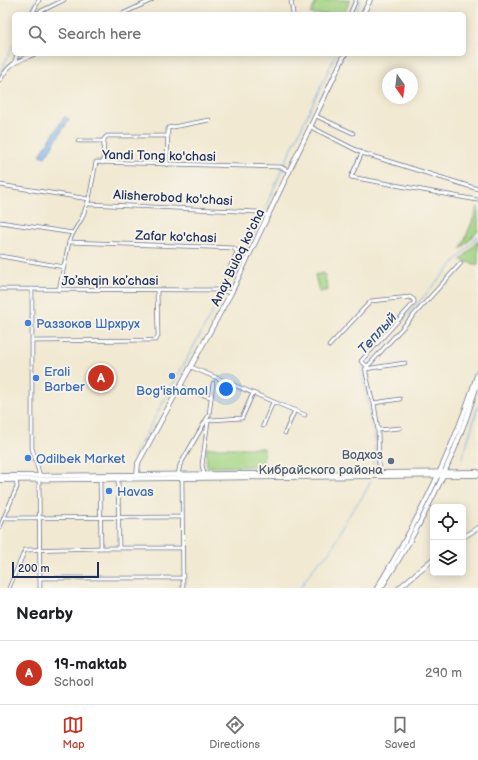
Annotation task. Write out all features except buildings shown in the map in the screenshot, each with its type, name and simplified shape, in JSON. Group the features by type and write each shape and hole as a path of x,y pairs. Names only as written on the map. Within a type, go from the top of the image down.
{"main road":[{"path":"364,12 370,0"},
{"name":"Anay Buloq ko'cha","path":"137,477 138,463 181,386 229,293 311,127 344,56"},
{"path":"377,588 401,548 441,474 466,412 478,372"},
{"path":"381,588 411,538 462,431 478,382"},
{"path":"0,476 118,479 204,474 244,476 441,474 478,472"},
{"path":"0,480 40,478 182,478 379,473 478,475"},
{"path":"466,536 478,528"},
{"path":"399,588 430,562"}],"street":[{"path":"34,12 39,0"},
{"path":"37,12 64,0"},
{"path":"126,12 152,0"},
{"path":"291,0 292,12"},
{"path":"351,12 356,0"},
{"path":"0,80 15,61 16,56"},
{"path":"15,61 30,56"},
{"path":"316,116 353,133"},
{"path":"167,165 168,128 210,120"},
{"path":"311,127 362,153 478,189"},
{"path":"103,163 104,137 168,136"},
{"path":"78,141 104,141"},
{"path":"362,153 351,177 477,200"},
{"name":"Yandi Tong ko'chasi","path":"59,290 69,242 88,204 96,162 282,168 288,171"},
{"path":"0,185 89,199"},
{"name":"Alisherobod ko'chasi","path":"88,204 258,212 267,216"},
{"path":"0,222 73,233"},
{"name":"Zafar ko'chasi","path":"69,242 234,248 237,252 220,290"},
{"path":"0,256 64,267"},
{"path":"364,365 461,263"},
{"name":"Joʼshqin koʼchasi","path":"0,288 59,290 220,290 229,293"},
{"path":"32,289 32,448 40,478 40,588"},
{"path":"32,341 156,340 158,336 157,290"},
{"path":"329,346 372,301 410,298 414,300 414,303 364,365"},
{"path":"364,365 405,363"},
{"path":"364,365 374,403 378,430 379,473"},
{"path":"191,367 305,414"},
{"path":"178,475 180,466 209,415 214,383"},
{"path":"181,386 189,391 211,396"},
{"path":"204,474 202,466 208,421 242,418 252,393"},
{"path":"374,403 400,399"},
{"path":"263,426 273,402"},
{"path":"285,434 295,410"},
{"path":"378,430 400,428"},
{"path":"182,478 183,588"},
{"path":"100,479 101,548"},
{"path":"118,479 119,548"},
{"path":"0,527 17,487 16,480"},
{"path":"4,518 118,516 182,517"},
{"path":"9,588 25,550 182,548"},
{"path":"40,578 182,578"}],"green space":[{"path":"317,0 350,0 345,12 311,12"},
{"path":"478,207 478,231 461,249"},
{"path":"478,241 478,265 461,260"},
{"path":"324,273 328,290 319,292 315,275"},
{"path":"206,448 264,448 263,466 207,467"}],"water":[{"path":"65,116 69,120 45,157 40,155"}],"waterway":[{"path":"30,12 36,0"},
{"path":"356,12 361,0"},
{"path":"0,73 12,47"},
{"path":"225,290 246,252 283,167 335,56"},
{"name":"Теплый","path":"365,362 478,236"},
{"path":"133,457 223,293"},
{"name":"Теплый","path":"363,365 361,370 374,431 375,453 372,470"},
{"path":"462,460 478,406"},
{"name":"Теплый","path":"300,588 317,563 331,551 347,518 363,496 371,481"}],"place":[{"name":"Раззоков Шрхрух","path":"28,323"},
{"name":"Bog'ishamol","path":"172,376"},
{"name":"Erali Barber","path":"36,378"},
{"name":"19-maktab","path":"101,378"},
{"name":"Odilbek Market","path":"28,458"},
{"name":"Водхоз Кибрайского района","path":"391,461"},
{"name":"Havas","path":"109,491"}]}
